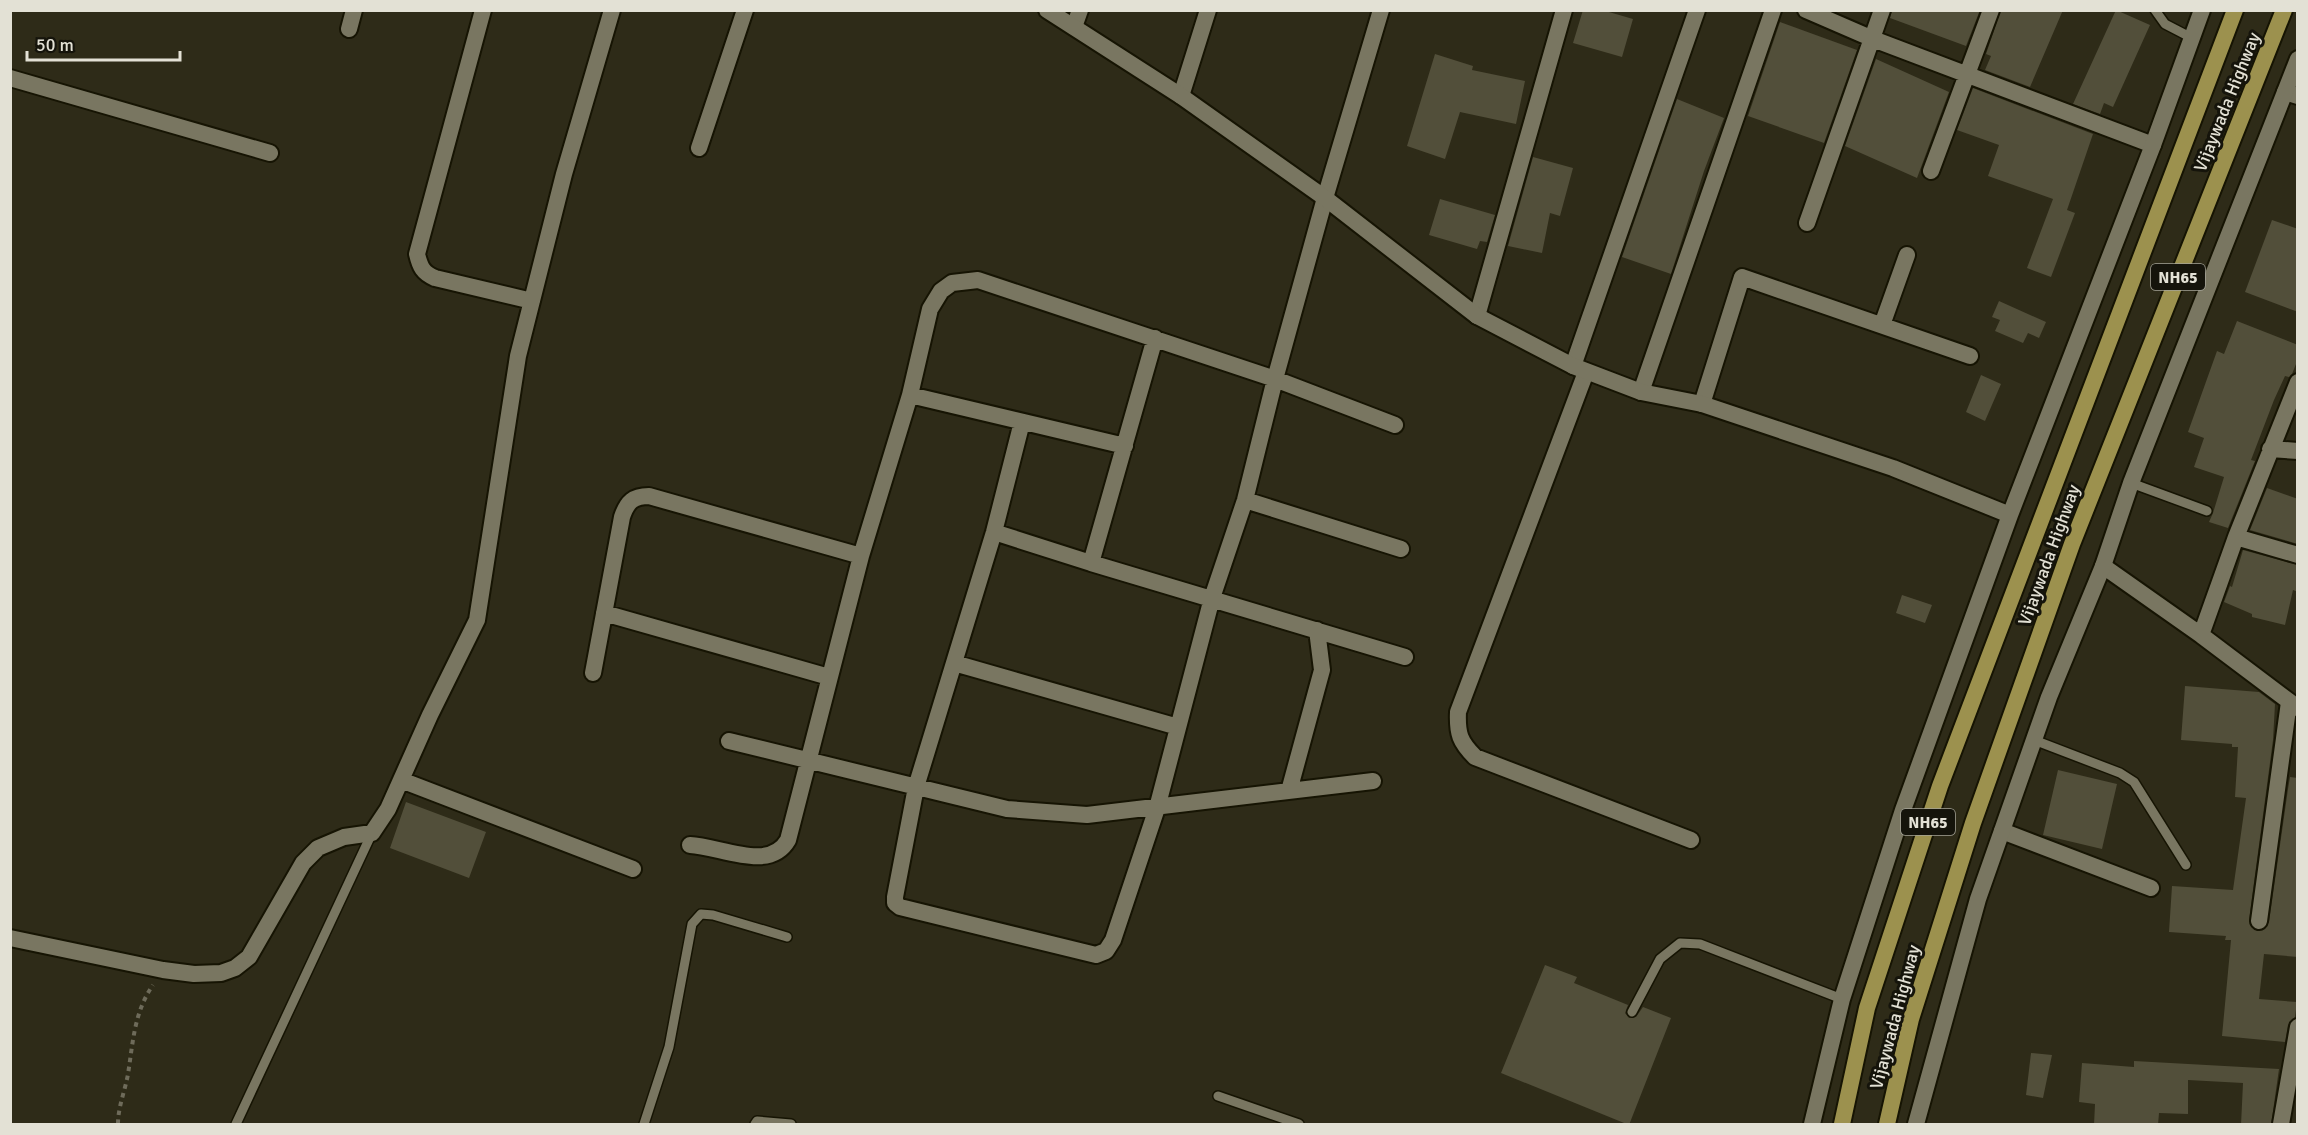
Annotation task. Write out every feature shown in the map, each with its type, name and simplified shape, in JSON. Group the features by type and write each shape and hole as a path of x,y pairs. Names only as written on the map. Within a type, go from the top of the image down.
{"highway":[{"name":"Vijaywada Highway","path":"1842,1125 1867,1008 1940,786 2235,10"},
{"name":"Vijaywada Highway","path":"1887,1125 1911,1019 1973,823 2072,544 2284,10"}],"street":[{"path":"349,29 354,10"},
{"path":"483,10 417,254 420,267 426,274 435,278 532,301"},
{"path":"10,938 163,970 194,974 221,973 235,968 249,957 303,863 318,848 344,837 372,833 388,809 477,620 518,357 564,174 612,10"},
{"path":"1047,10 1181,96 1325,198 1477,316 1579,369 1641,392 1702,404 1893,468 2010,515"},
{"path":"1074,27 1080,10"},
{"path":"1181,96 1208,10"},
{"path":"1022,422 994,532 916,787 895,897 900,907 1096,955 1106,951 1113,940 1156,808 1212,598 1245,500 1275,379 1325,198 1381,10"},
{"path":"1477,316 1564,10"},
{"path":"1691,840 1475,757 1463,746 1457,729 1458,712 1579,369 1698,10"},
{"path":"1641,392 1773,10"},
{"path":"1806,10 1873,39 2153,145"},
{"path":"1807,223 1882,10"},
{"path":"1931,171 1991,10"},
{"path":"1812,1125 1842,999 1903,810 2010,515 2153,145 2202,10"},
{"path":"699,148 743,11"},
{"path":"1916,1125 1978,899 2034,740 2103,566 2131,483 2291,94 2298,59"},
{"path":"10,78 270,153"},
{"path":"1882,325 1908,255"},
{"path":"1702,404 1742,277 1970,356"},
{"path":"690,845 754,857 782,851 788,840 861,556 910,395 930,309 941,291 952,283 978,280 1275,379 1395,425"},
{"path":"1091,563 1155,338"},
{"path":"2201,635 2236,537 2298,382"},
{"path":"910,395 1125,446"},
{"path":"2270,449 2298,451"},
{"path":"593,673 622,517 626,505 637,496 649,496 861,556"},
{"path":"1245,500 1401,549"},
{"path":"994,532 1405,657"},
{"path":"2236,537 2298,555"},
{"path":"2103,566 2201,635 2293,705 2259,921"},
{"path":"604,613 829,676"},
{"path":"1289,791 1322,670 1317,630"},
{"path":"954,663 1178,727"},
{"path":"729,741 1007,809 1087,815 1373,781"},
{"path":"401,780 633,869"},
{"path":"2002,831 2151,888"},
{"path":"2281,1125 2298,1027"}],"lane":[{"path":"2155,10 2165,24 2192,38"},
{"path":"2131,483 2207,511"},
{"path":"2034,740 2120,772 2134,782 2187,865"},
{"path":"236,1125 372,833"},
{"path":"644,1125 669,1047 692,924 701,914 713,915 787,937"},
{"path":"1632,1012 1660,959 1680,943 1700,944 1842,999"},
{"path":"1218,1096 1299,1125"},
{"path":"755,1125 757,1121 791,1125"}],"path":[{"path":"118,1125 118,1113 128,1076 138,1014 146,995 163,970"}],"building":[{"path":"1583,10 1602,10 1633,19 1622,57 1573,43"},
{"path":"1892,10 1980,10 1966,46 1890,18"},
{"path":"2001,10 2063,10 2030,87 1985,70 1991,56 1986,54"},
{"path":"2116,10 2150,25 2113,107 2104,103 2100,114 2073,104"},
{"path":"1780,22 1857,50 1824,143 1748,116"},
{"path":"1435,54 1473,66 1472,70 1525,81 1516,124 1460,112 1445,159 1407,146"},
{"path":"1876,59 1949,92 1917,178 1845,146"},
{"path":"1973,88 2093,134 2067,210 2075,213 2051,277 2027,268 2053,199 1988,176 1999,145 1957,130"},
{"path":"1677,99 1724,118 1704,171 1671,274 1622,257"},
{"path":"1533,157 1573,168 1560,216 1550,213 1542,253 1508,246"},
{"path":"1440,199 1495,215 1487,242 1480,241 1477,249 1429,235"},
{"path":"2272,220 2298,229 2298,312 2245,292"},
{"path":"1999,301 2046,322 2039,338 2028,333 2023,343 1995,331 2000,320 1992,317"},
{"path":"2237,321 2298,345 2298,359 2292,374 2289,377 2285,376 2274,400 2251,460 2255,461 2228,528 2209,522 2224,477 2194,467 2204,438 2188,432 2217,351 2224,354"},
{"path":"1981,375 2001,384 1985,421 1966,412"},
{"path":"2267,488 2298,499 2298,544 2250,530"},
{"path":"2243,550 2298,565 2298,592 2293,590 2285,625 2252,617 2252,614 2224,602 2230,586 2232,587"},
{"path":"1902,595 1932,605 1925,623 1896,613"},
{"path":"2185,686 2259,692 2275,704 2273,740 2249,920 2250,925 2257,931 2263,930 2269,922 2290,777 2298,778 2298,957 2264,954 2259,999 2297,1002 2295,1017 2288,1025 2285,1042 2222,1036 2231,940 2225,940 2226,936 2169,932 2172,886 2233,890 2246,798 2235,797 2238,747 2232,747 2232,744 2181,740"},
{"path":"2058,770 2117,784 2102,849 2043,835"},
{"path":"406,802 486,832 469,878 390,848"},
{"path":"1545,965 1577,977 1574,983 1628,1005 1625,1013 1629,1018 1636,1017 1643,1007 1671,1018 1629,1125 1501,1073"},
{"path":"2031,1053 2052,1055 2043,1098 2026,1095"},
{"path":"2134,1061 2279,1069 2271,1125 2241,1125 2243,1083 2188,1080 2188,1114 2159,1113 2158,1125 2094,1125 2095,1104 2079,1102 2082,1063 2134,1067"}]}
